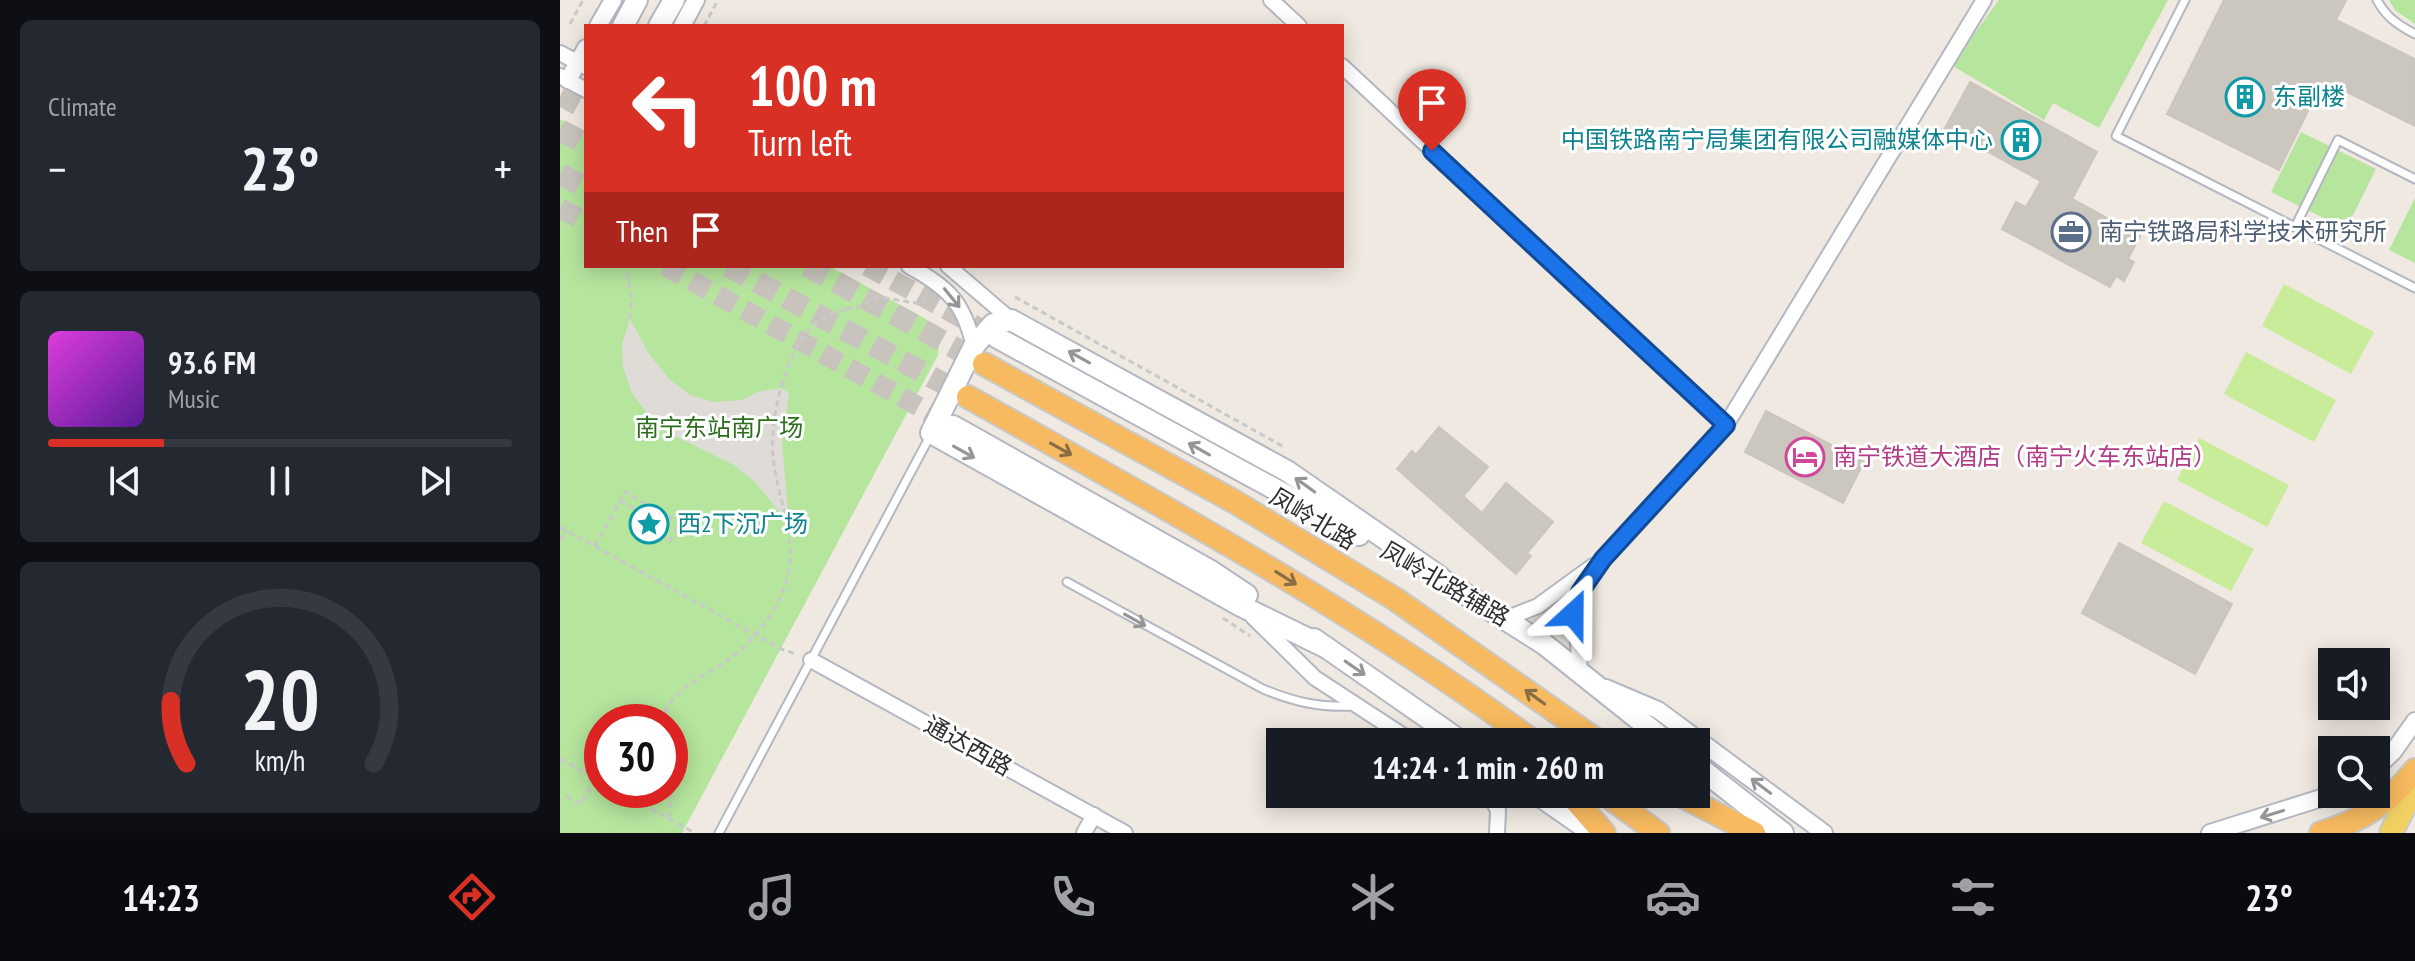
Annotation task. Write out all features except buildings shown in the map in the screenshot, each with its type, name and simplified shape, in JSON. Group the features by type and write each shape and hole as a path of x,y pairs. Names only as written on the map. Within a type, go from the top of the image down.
{"highway":[{"name":"凤岭北路","path":"979,355 1235,502 1395,599 1579,728"},
{"path":"968,397 1218,536 1376,634 1515,728"},
{"path":"1510,724 1514,728"},
{"path":"2321,833 2358,821 2382,806 2415,770"},
{"path":"1582,808 1604,833"},
{"path":"1624,808 1658,833"},
{"path":"1689,808 1722,833"},
{"path":"1705,808 1754,833"}],"main road":[{"path":"624,24 637,0"},
{"path":"660,24 674,0"},
{"path":"1325,647 1241,606 931,433 979,355 993,324 1011,320 1287,471 1439,576"},
{"name":"凤岭北路辅路","path":"996,337 1282,495 1439,576 1544,644 1649,728"},
{"path":"953,426 1211,571 1439,728"},
{"path":"1710,776 1783,833"},
{"path":"2391,833 2415,786"},
{"path":"1557,808 1593,833"}],"street":[{"path":"599,24 613,0"},
{"path":"683,24 696,0"},
{"path":"1271,0 1297,24"},
{"path":"1824,833 1658,710 1585,678 1573,614 1580,592 1603,559 1726,425 1984,0"},
{"path":"560,53 583,59"},
{"path":"583,59 564,78 584,89"},
{"path":"1344,68 1726,425"},
{"path":"913,268 939,283 967,317 979,355"},
{"path":"950,268 1011,320"},
{"path":"1505,619 1538,606 1603,559"},
{"path":"1241,606 1315,678 1392,728"},
{"name":"通达西路","path":"811,660 1125,833"},
{"path":"2390,755 2415,721"},
{"path":"2210,833 2318,799"},
{"path":"1497,808 1497,833"},
{"path":"1084,833 1094,815"}],"lane":[{"path":"2185,0 2116,136 2415,288"},
{"path":"2377,0 2383,13 2415,34"},
{"path":"2295,227 2338,140 2415,179"},
{"path":"719,833 931,433"},
{"path":"1067,582 1263,689 1292,701 1330,707 1359,706"}],"path":[{"path":"570,24 583,0"},
{"path":"705,24 718,0"},
{"path":"627,273 631,296 630,319"},
{"path":"671,704 682,690 736,655 761,628 776,606 787,578 789,524 773,456 781,388 793,354 810,329 824,317 879,297 922,304 939,283"},
{"path":"595,546 625,492 680,523 670,541 630,519"},
{"path":"620,501 668,526"},
{"path":"560,527 781,649 811,660"},
{"path":"560,541 566,530"},
{"path":"560,759 584,773"},
{"path":"566,796 581,804 584,799"},
{"path":"650,808 692,832"},
{"path":"670,808 670,819"}],"green space":[{"path":"1999,0 2168,0 2099,128 2053,103 2044,120 1951,65"},
{"path":"2389,0 2415,0 2415,24 2395,10"},
{"name":"南宁东站南广场","path":"560,119 584,132 584,268 833,268 926,319 937,335 938,355 682,833 560,833"},
{"path":"2301,132 2376,169 2346,229 2271,192"},
{"path":"2415,198 2415,263 2389,250"},
{"path":"2284,284 2374,332 2351,374 2262,326"},
{"path":"2246,352 2336,400 2314,442 2224,394"},
{"path":"2199,438 2289,485 2267,527 2177,480"},
{"path":"2164,501 2254,549 2231,591 2141,543"}],"shaded area":[{"path":"630,319 649,354 669,379 690,395 713,402 742,400 758,392 781,388 789,393 782,441 789,524 756,483 734,465 667,432 649,416 632,393 623,367 622,344"}],"tunnel":[{"path":"560,96 584,109"},
{"path":"560,130 584,143"},
{"path":"560,174 584,187"},
{"path":"560,208 584,221"},
{"path":"669,268 952,425"},
{"path":"732,268 968,397"},
{"path":"811,268 984,364"},
{"path":"871,268 978,327"}],"place":[{"name":"东副楼","path":"2245,97"},
{"name":"中国铁路南宁局集团有限公司融媒体中心","path":"2021,140"},
{"name":"南宁铁路局科学技术研究所","path":"2071,232"},
{"name":"南宁铁道大酒店（南宁火车东站店）","path":"1805,457"},
{"name":"西2下沉广场","path":"649,524"}],"route":[{"path":"1432,151 1726,425 1603,559 1580,592 1573,614"}]}
